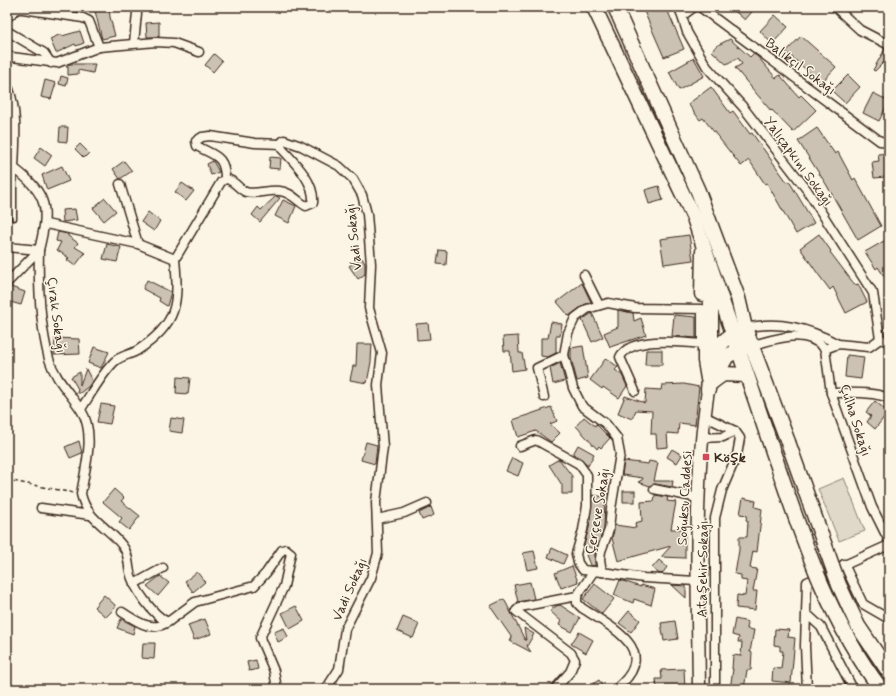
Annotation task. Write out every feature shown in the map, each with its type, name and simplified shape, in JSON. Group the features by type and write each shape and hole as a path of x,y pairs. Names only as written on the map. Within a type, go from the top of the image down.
{"highway":[{"path":"594,7 683,193 739,331 753,345 839,585 858,626 889,672"},
{"path":"615,7 698,191 738,298 738,350 806,547 832,608 851,645 881,689"},
{"path":"702,309 702,266 704,246"},
{"path":"710,386 711,265"},
{"path":"711,360 718,345 739,331"},
{"path":"710,386 727,356 738,350 753,345"},
{"path":"710,386 723,374 746,375"}],"main road":[{"name":"Soğuksu Caddesi","path":"699,689 696,581 698,498 704,416 710,386"}],"street":[{"path":"134,43 137,13 136,7"},
{"name":"Yalıçapkını Sokağı","path":"679,7 687,32 706,67 743,107 807,190 864,277 873,293 880,339"},
{"path":"682,16 694,7"},
{"name":"Balıkçıl Sokağı","path":"700,7 880,141 889,142"},
{"path":"835,7 860,30 889,46"},
{"path":"7,18 17,9 42,9 89,21 99,47"},
{"path":"7,31 44,53 51,63"},
{"path":"7,58 12,57 57,63 99,47 134,43 174,43 199,52"},
{"path":"7,89 9,89 12,96 15,124 14,168 34,185 41,194 46,224 138,244 175,259"},
{"name":"Vadi Sokağı","path":"225,179 223,164 213,154 197,146 196,141 199,138 210,136 243,142 280,144 284,140 289,141 339,166 357,185 366,205 371,264 369,308 382,353 378,385 383,447 376,502 378,553 376,564 368,586 348,622 344,636 339,669 326,689"},
{"path":"81,409 114,361 124,356 134,354 161,333 174,311 178,291 175,259 221,182 225,179 231,180 240,189 248,192 279,190 288,193 304,205 311,205 313,198 307,179 282,149 280,144"},
{"path":"120,184 138,244"},
{"name":"Çırak Sokağı","path":"46,224 39,250 38,286 49,359 59,381 81,409 87,428 88,446 81,494"},
{"path":"7,247 39,250"},
{"path":"9,278 39,250"},
{"path":"584,275 600,305"},
{"name":"Çerçeve Sokağı","path":"696,581 644,578 602,572 600,559 601,551 609,530 620,454 617,438 606,424 582,406 573,388 564,355 568,333 575,318 586,308 608,303 635,308 702,309"},
{"name":"Soğuksu Caddesi","path":"702,309 704,372 710,386"},
{"path":"739,331 761,324 790,326 818,333 838,344 869,347 880,339 889,342"},
{"path":"753,345 782,337 797,336 820,342 825,349 838,344"},
{"path":"635,391 620,357 623,351 630,347 664,341 702,344"},
{"name":"Çulha Sokağı","path":"825,349 831,393 872,507 889,541"},
{"path":"544,397 537,368 564,355"},
{"path":"831,393 862,394 885,397 889,399"},
{"path":"704,416 735,431"},
{"path":"702,438 723,437 735,431"},
{"name":"Ataşehir Sokağı","path":"715,689 715,518 722,490 737,455 740,438 735,431"},
{"path":"520,446 536,440 579,464 587,475 586,506 583,530 576,554 578,563 583,570 602,572"},
{"path":"654,489 698,498"},
{"path":"81,494 90,515 112,534 123,548 134,584 152,610 162,620 168,622"},
{"path":"377,519 404,513 427,503"},
{"path":"41,508 90,515"},
{"path":"807,689 805,646 807,582 889,545"},
{"path":"122,612 151,627 160,626 168,622 195,602 254,586 266,573 282,550 289,551 291,556 284,586 260,638 274,671 277,689"},
{"path":"844,564 864,604 889,619"},
{"path":"134,584 163,568"},
{"path":"594,571 577,596 577,603 582,608 622,633 636,656 631,671 616,689"},
{"path":"555,689 570,672 576,660 571,653 516,611 520,607 577,596"},
{"path":"807,614 820,627 853,689"}],"lane":[{"path":"14,168 14,218"}],"path":[{"path":"7,480 81,494"}],"shaded area":[{"path":"844,478 865,531 839,541 818,489"}],"building":[{"path":"94,7 109,7 115,36 102,39"},
{"path":"647,7 666,7 684,49 664,57 643,9"},
{"path":"730,7 756,7 745,20"},
{"path":"775,15 788,27 772,44 760,31"},
{"path":"159,22 159,37 147,37 146,23"},
{"path":"80,31 84,43 76,46 75,44 56,53 50,39 61,34 62,36"},
{"path":"801,36 836,67 821,83 786,52"},
{"path":"730,39 750,57 753,54 757,56 776,78 780,75 799,97 801,95 816,110 793,132 772,110 771,111 735,68 742,64 738,58 726,64 712,51 716,46"},
{"path":"885,49 889,50 889,57 875,71 873,70"},
{"path":"214,54 222,61 213,72 205,65"},
{"path":"694,58 704,76 679,90 669,72"},
{"path":"69,64 95,64 93,73 78,70 78,74 68,75 68,67 66,67"},
{"path":"848,75 860,87 845,103 832,91"},
{"path":"61,76 68,78 66,86 59,84"},
{"path":"45,80 56,83 51,99 41,97"},
{"path":"711,87 730,113 733,111 750,134 752,133 787,182 789,181 814,223 796,234 767,183 765,184 749,160 741,166 703,118 700,120 688,104"},
{"path":"873,93 889,101 879,121 863,113"},
{"path":"60,127 68,127 67,142 59,141"},
{"path":"817,128 835,154 838,152 853,180 855,178 881,226 858,240 826,184 798,141"},
{"path":"80,144 89,153 84,158 75,149"},
{"path":"41,147 52,155 45,166 34,158"},
{"path":"889,153 889,167 886,168 886,177 874,178 872,162 879,161 878,154"},
{"path":"270,157 281,158 280,169 269,168"},
{"path":"124,161 132,171 120,179 113,169"},
{"path":"213,161 219,172 211,175 207,164"},
{"path":"62,166 69,181 47,190 42,175"},
{"path":"182,183 194,191 186,201 175,192"},
{"path":"659,186 663,200 649,204 645,190"},
{"path":"276,196 280,198 260,222 252,215 258,207 261,210"},
{"path":"105,198 116,211 104,221 93,208"},
{"path":"283,200 296,206 289,223 275,216"},
{"path":"75,209 77,220 63,222 62,210"},
{"path":"148,212 160,221 154,231 141,222"},
{"path":"58,232 68,234 68,236 78,243 75,247 85,253 75,266 67,260 69,258 57,250 61,242 56,241"},
{"path":"819,234 831,251 830,252 855,285 858,284 867,302 846,313 833,287 830,290 800,248"},
{"path":"689,235 693,260 664,264 660,239"},
{"path":"884,241 889,250 889,284 878,267 876,269 865,252"},
{"path":"107,244 121,247 117,262 103,259"},
{"path":"439,250 447,251 446,265 437,264"},
{"path":"362,258 365,264 365,274 358,279 349,266"},
{"path":"147,280 171,292 167,306 159,301 160,298 143,289"},
{"path":"582,283 591,302 584,305 569,316 557,302"},
{"path":"11,287 25,292 21,305 7,301 7,288"},
{"path":"618,310 633,313 634,321 641,318 646,335 610,347 604,333 618,327"},
{"path":"592,313 603,337 592,342 582,320"},
{"path":"674,315 696,317 696,338 672,336"},
{"path":"551,322 562,324 560,336 556,336 556,353 548,357 541,356 541,338 548,338"},
{"path":"428,323 430,339 417,340 416,324"},
{"path":"518,336 519,353 522,353 525,369 512,371 510,351 504,351 503,337"},
{"path":"55,338 79,339 80,354 54,355"},
{"path":"357,344 372,344 371,362 367,383 350,380 353,366 356,366"},
{"path":"583,346 588,378 577,381 571,358 571,348"},
{"path":"94,347 109,352 101,368 88,363"},
{"path":"646,350 662,350 662,365 645,365"},
{"path":"847,355 864,357 861,379 845,377"},
{"path":"606,358 618,367 615,370 622,375 627,386 619,398 603,387 602,389 590,380"},
{"path":"560,363 565,381 553,384 550,368"},
{"path":"86,369 92,381 89,386 80,393 77,393 78,389 71,377 80,372 80,385"},
{"path":"177,377 190,378 188,394 176,393"},
{"path":"684,384 699,387 695,425 679,423 678,434 667,433 668,447 657,448 656,434 651,434 652,411 636,410 632,419 618,413 625,396 645,403 646,389 661,390 662,385"},
{"path":"875,401 888,412 875,429 867,422 871,416 866,412"},
{"path":"101,404 114,406 110,424 97,422"},
{"path":"551,407 557,421 550,424 560,433 551,442 536,431 518,437 513,420"},
{"path":"584,417 595,426 596,424 610,438 601,448 599,446 597,449 576,426"},
{"path":"171,418 184,420 182,433 169,431"},
{"path":"79,441 82,453 70,458 65,447"},
{"path":"366,442 377,445 375,464 361,460"},
{"path":"578,445 594,454 588,466 582,459 573,454"},
{"path":"672,449 682,455 677,463 667,457"},
{"path":"512,458 523,463 518,476 506,471"},
{"path":"559,459 572,476 572,494 562,494 562,485 549,465"},
{"path":"624,461 648,464 649,461 658,463 654,481 673,481 672,487 655,484 650,486 638,482 643,478 622,475"},
{"path":"114,489 124,498 121,501 140,516 129,530 119,522 122,518 103,502"},
{"path":"623,491 635,491 635,502 623,502"},
{"path":"592,495 605,497 604,529 596,550 584,545 589,528"},
{"path":"655,495 668,497 667,501 676,502 671,529 685,529 685,558 661,557 671,546 618,561 612,538 615,525 636,528 635,523 642,521 641,502 654,501"},
{"path":"743,498 756,501 755,507 762,509 757,552 753,551 750,568 757,569 753,591 757,591 755,610 736,608 737,595 745,596 747,581 741,580 741,575 735,574 739,550 739,537 747,537 747,515 740,514"},
{"path":"431,507 434,515 422,520 419,513"},
{"path":"552,548 567,555 563,564 548,557"},
{"path":"534,551 538,568 527,570 523,553"},
{"path":"595,551 595,566 590,565 586,555"},
{"path":"659,560 667,567 662,574 658,573 652,568"},
{"path":"572,566 578,582 561,588 555,573"},
{"path":"197,572 205,582 193,592 185,581"},
{"path":"160,576 169,583 158,596 147,586"},
{"path":"620,580 641,587 641,585 655,589 651,605 634,599 633,603 614,595"},
{"path":"530,582 534,599 518,602 514,585"},
{"path":"595,584 614,599 602,614 583,599"},
{"path":"672,585 686,586 686,598"},
{"path":"104,595 115,605 115,608 106,617 94,607"},
{"path":"504,599 525,640 524,628 534,634 527,646 531,652 510,641 512,638 490,606"},
{"path":"560,605 580,618 572,632 559,625 561,621 550,611 556,606"},
{"path":"296,606 304,621 290,629 282,613"},
{"path":"629,611 640,620 631,632 619,623"},
{"path":"403,617 419,624 413,638 397,631"},
{"path":"121,619 135,626 133,634 117,628"},
{"path":"205,619 211,634 194,640 188,625"},
{"path":"735,619 748,622 747,629 754,630 750,652 752,652 751,670 747,670 744,689 730,689 733,669 733,655 741,656 742,642 738,642 739,637 732,635"},
{"path":"675,621 678,639 664,641 661,623"},
{"path":"284,628 288,637 278,642 274,632"},
{"path":"775,629 789,630 788,637 795,638 791,683 772,681 773,668 781,669 783,651 780,651 780,646 774,645"},
{"path":"579,632 593,640 586,653 571,644"},
{"path":"143,643 155,643 154,659 142,658"},
{"path":"256,660 258,669 249,671 247,662"},
{"path":"684,669 685,689 657,689 656,679 662,679 661,670"},
{"path":"599,680 604,689 585,689"}],"place":[{"name":"Köşk","path":"706,457"}]}
